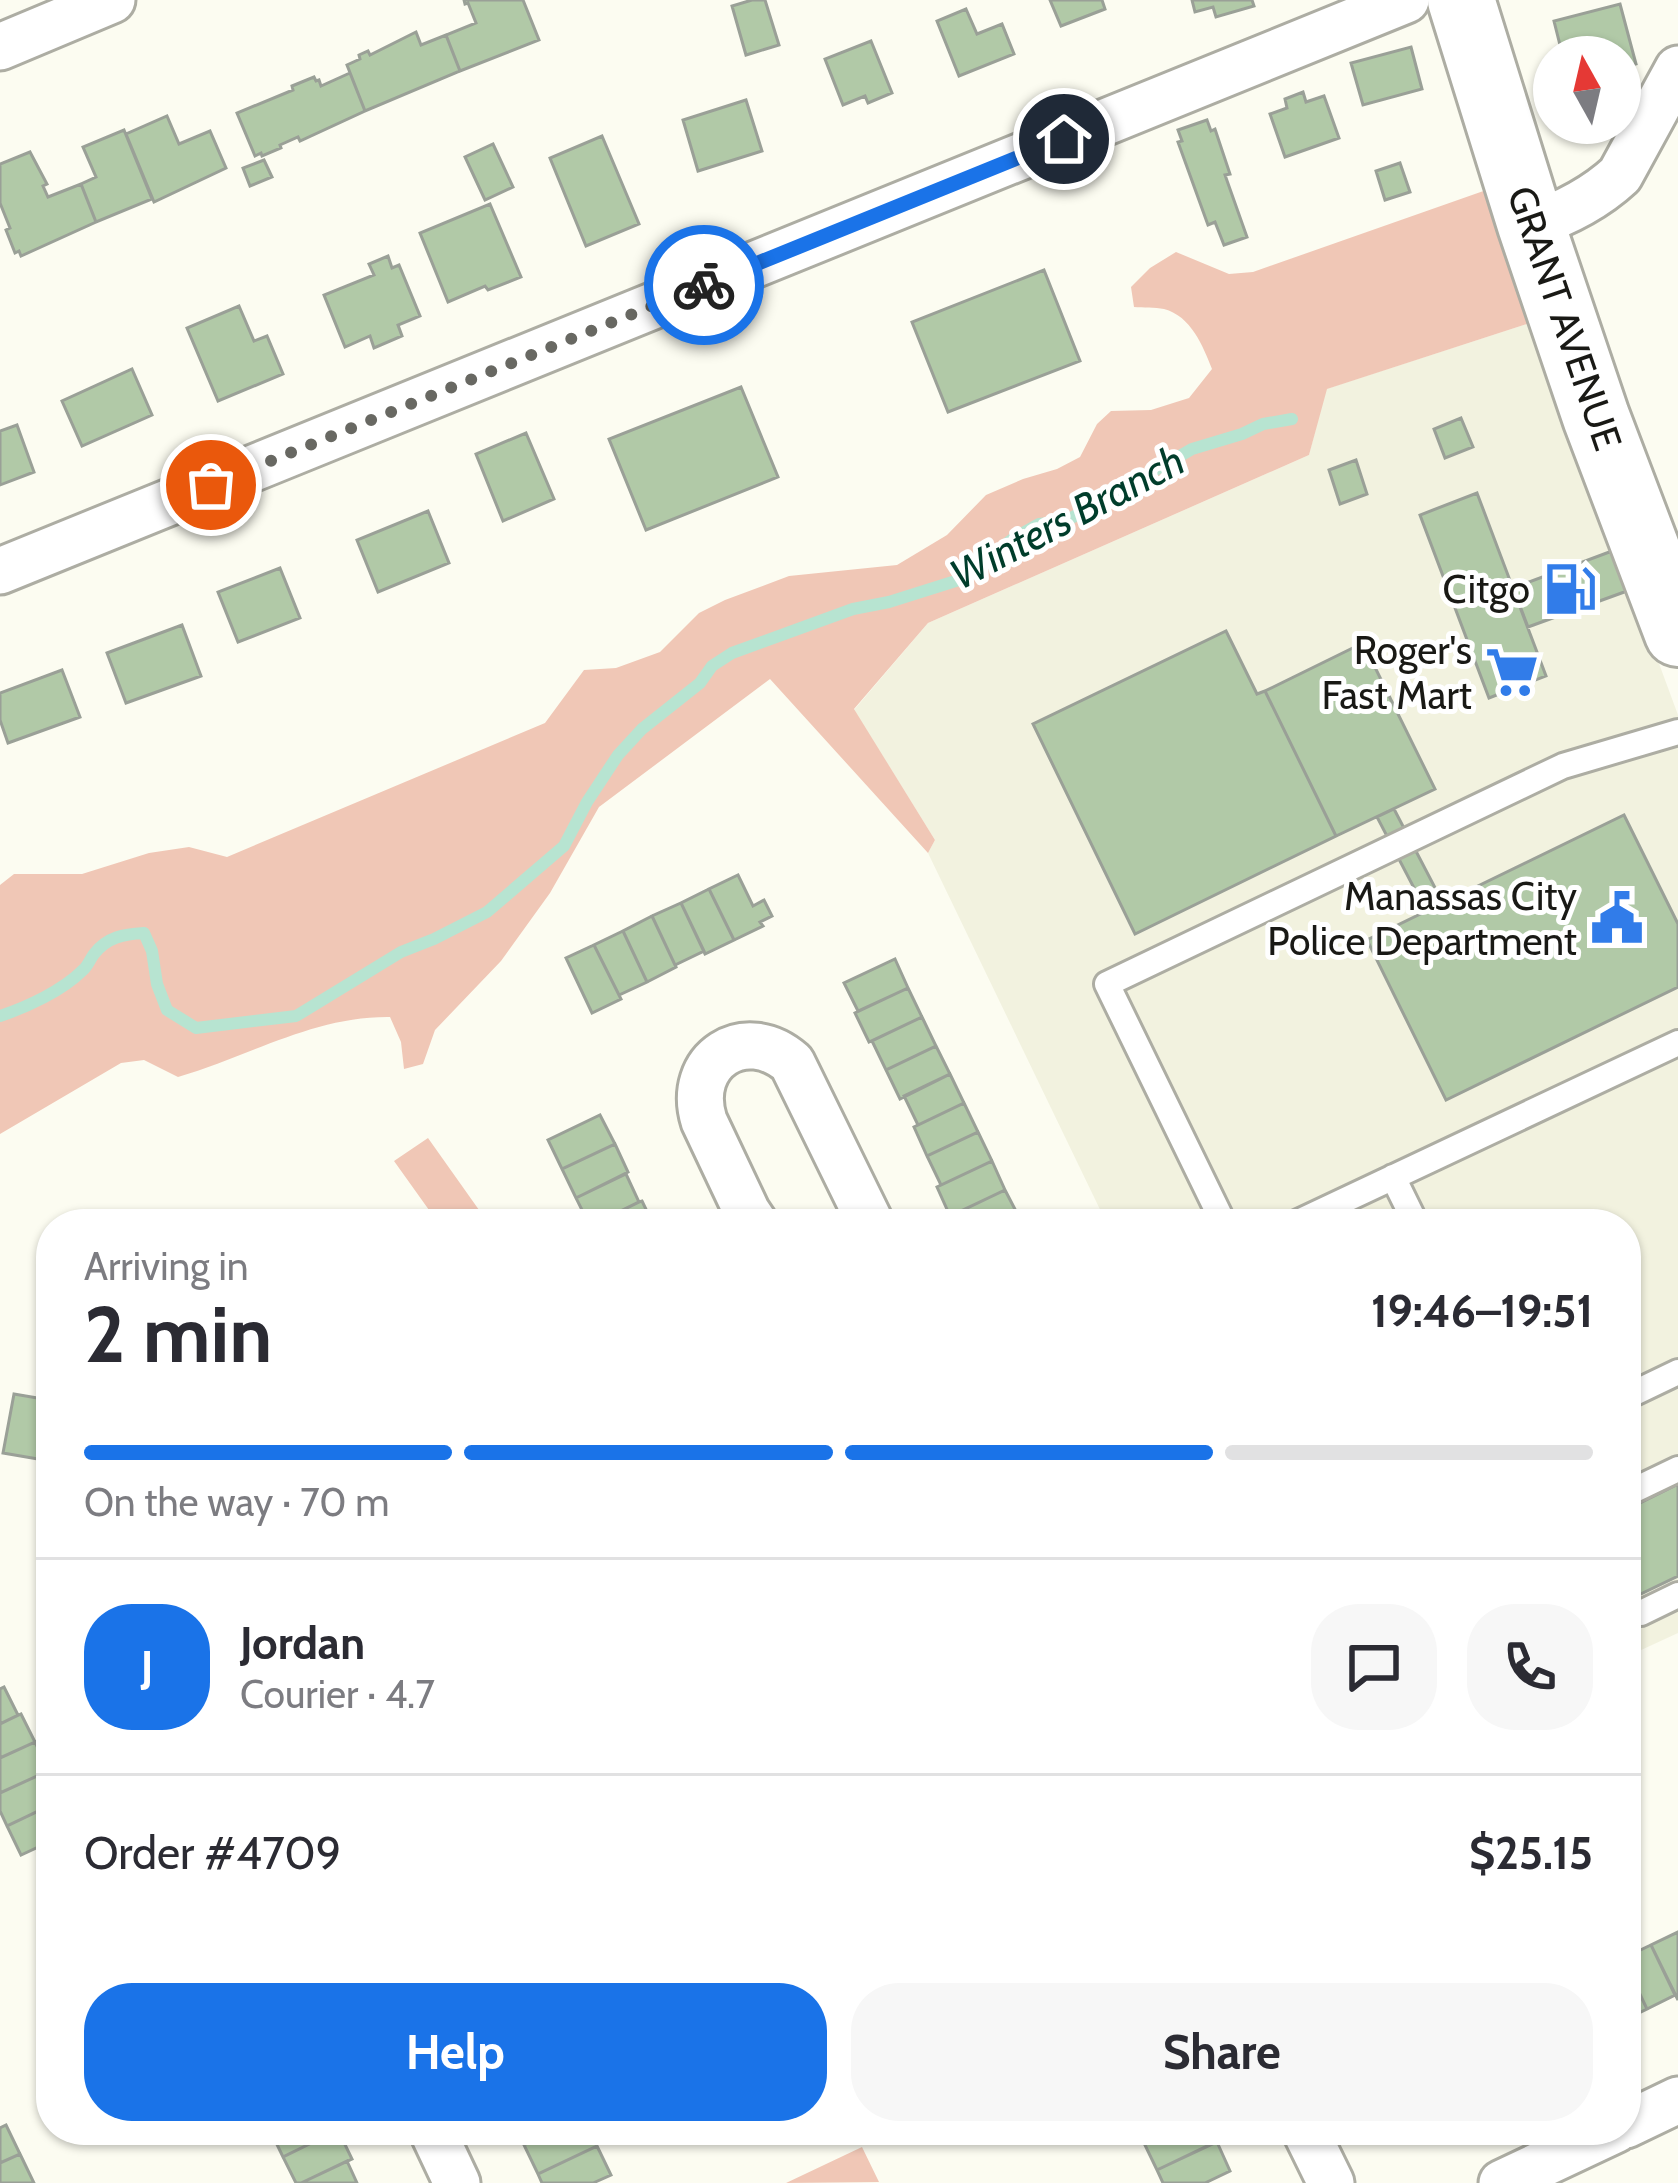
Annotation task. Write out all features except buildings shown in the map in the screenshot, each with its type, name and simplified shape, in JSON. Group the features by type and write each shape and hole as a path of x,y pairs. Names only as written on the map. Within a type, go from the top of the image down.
{"main road":[{"name":"GRANT AVENUE","path":"1461,0 1547,220 1678,520"},
{"name":"GRANT AVENUE","path":"1500,0 1596,417 1678,633"}],"street":[{"path":"0,47 112,0"},
{"path":"0,571 1406,0"},
{"path":"1547,220 1619,175 1678,69"},
{"path":"745,1209 704,1121 699,1090 712,1063 737,1046 752,1045 781,1053 792,1063 864,1209"},
{"path":"1641,2118 1678,2100"},
{"path":"439,2145 457,2183"},
{"path":"1312,2145 1330,2183"},
{"path":"1502,2183 1583,2145"}],"lane":[{"path":"1217,1209 1106,984 1562,766 1678,732"},
{"path":"1326,1209 1678,1043"},
{"path":"1393,1177 1409,1209"},
{"path":"1641,1390 1678,1372"},
{"path":"1641,1487 1678,1469"},
{"path":"1641,1613 1678,1595"}],"shaded area":[{"path":"1492,188 1533,322 1327,389 1309,455 928,623 854,709 935,840 928,853 770,679 599,807 550,893 501,961 435,1030 423,1064 404,1069 401,1042 390,1017 362,1018 309,1030 178,1077 144,1060 121,1063 0,1134 0,885 14,874 82,874 149,853 189,847 227,857 545,723 584,670 616,668 660,652 699,613 725,600 789,576 897,565 947,535 986,495 1080,457 1097,424 1111,411 1151,410 1189,398 1212,369 1182,318 1164,309 1134,307 1131,287 1150,268 1176,252 1229,274 1253,272"},
{"path":"1533,322 1678,715 1678,1633 1641,1650 1641,1209 1100,1209 928,853 935,840 854,710 928,623 1309,455 1326,389"},
{"path":"428,1138 478,1209 428,1209 394,1161"},
{"path":"862,2147 879,2182 786,2183"}],"waterway":[{"name":"Winters Branch","path":"0,1016 65,985 110,940 144,933 167,1010 196,1028 296,1016 401,952 487,912 564,846 618,755 642,729 732,653 853,609 962,579 1014,538 1039,524 1066,521 1192,449 1292,419"}],"way so far":[{"path":"211,485 704,285"}],"place":[{"name":"Citgo","path":"1570,589"},
{"name":"Roger's Fast Mart","path":"1512,672"},
{"name":"Manassas City Police Department","path":"1617,918"}],"route":[{"path":"704,285 1064,139"}]}
